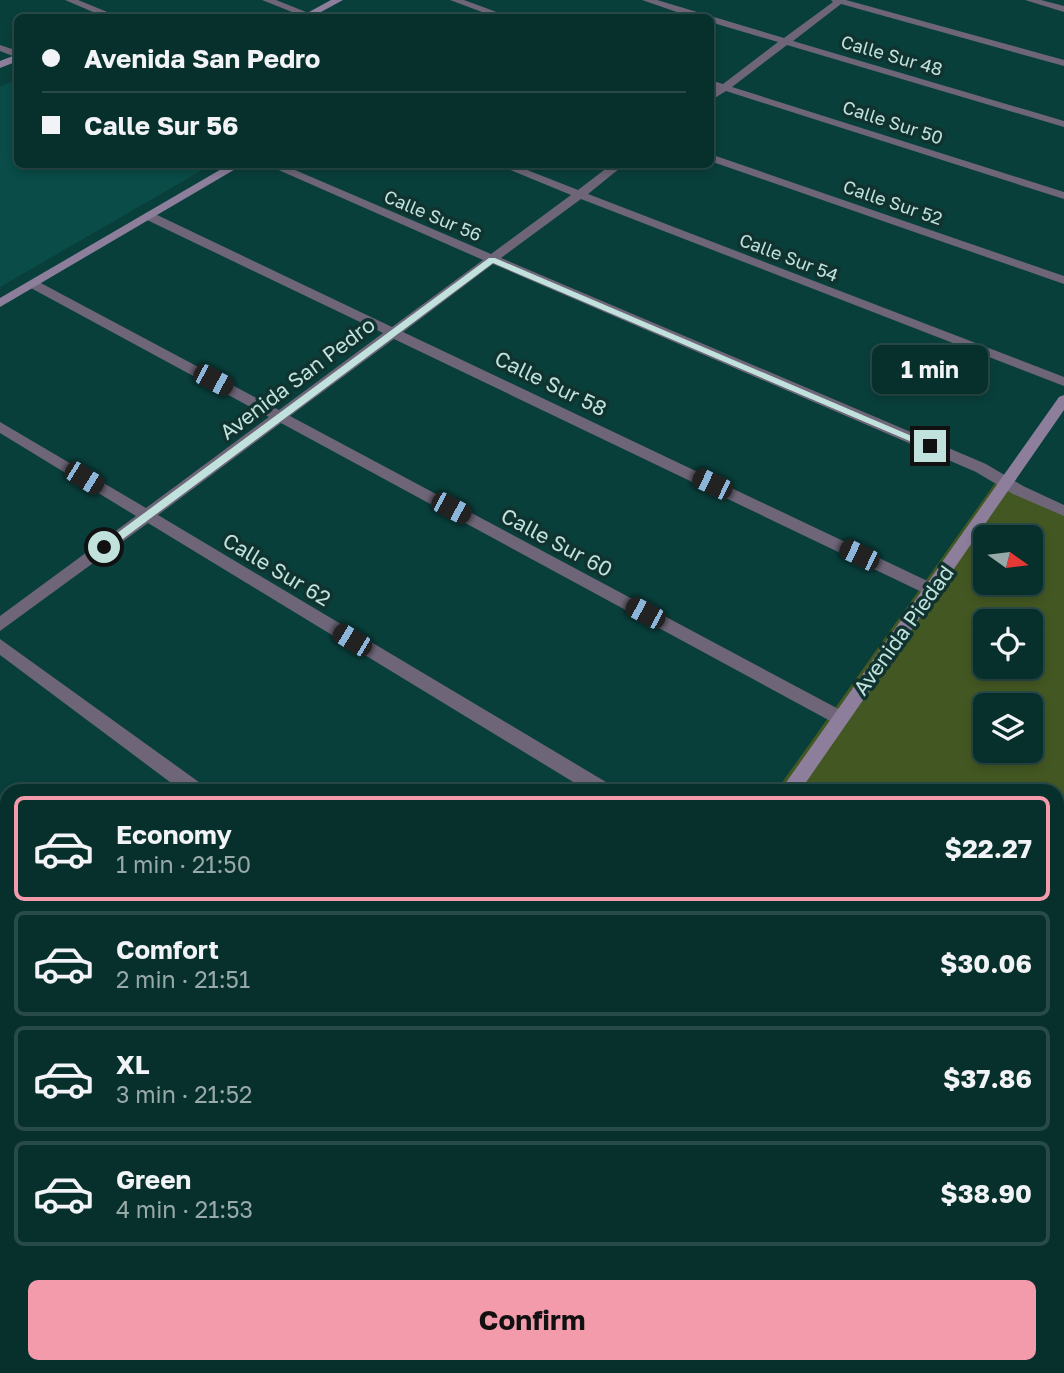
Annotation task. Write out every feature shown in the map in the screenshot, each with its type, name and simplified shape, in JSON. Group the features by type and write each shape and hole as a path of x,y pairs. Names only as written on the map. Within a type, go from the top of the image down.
{"street":[{"path":"70,0 105,14"},
{"path":"267,0 304,14"},
{"path":"313,14 338,0"},
{"path":"455,0 497,14"},
{"path":"647,0 692,14"},
{"path":"714,95 839,0 1064,63"},
{"path":"1030,0 1064,9"},
{"name":"Calle Sur 48","path":"714,20 1064,124"},
{"name":"Calle Sur 50","path":"714,84 1064,195"},
{"name":"Calle Sur 52","path":"714,158 1064,280"},
{"path":"0,303 232,168"},
{"name":"Calle Sur 56","path":"279,168 968,462 1064,511"},
{"name":"Calle Sur 54","path":"511,168 1064,382"},
{"name":"Avenida San Pedro","path":"0,625 615,168"},
{"name":"Calle Sur 58","path":"149,216 932,590"},
{"name":"Calle Sur 60","path":"33,284 840,718"},
{"name":"Avenida Piedad","path":"794,784 1064,400"},
{"name":"Calle Sur 62","path":"0,427 592,784"},
{"path":"0,646 187,784"}],"shaded area":[{"path":"14,80 14,168 206,168 0,287 0,87"}],"green space":[{"path":"998,479 1064,508 1064,784 781,784"}],"route":[{"path":"104,547 492,260 930,446"}]}
